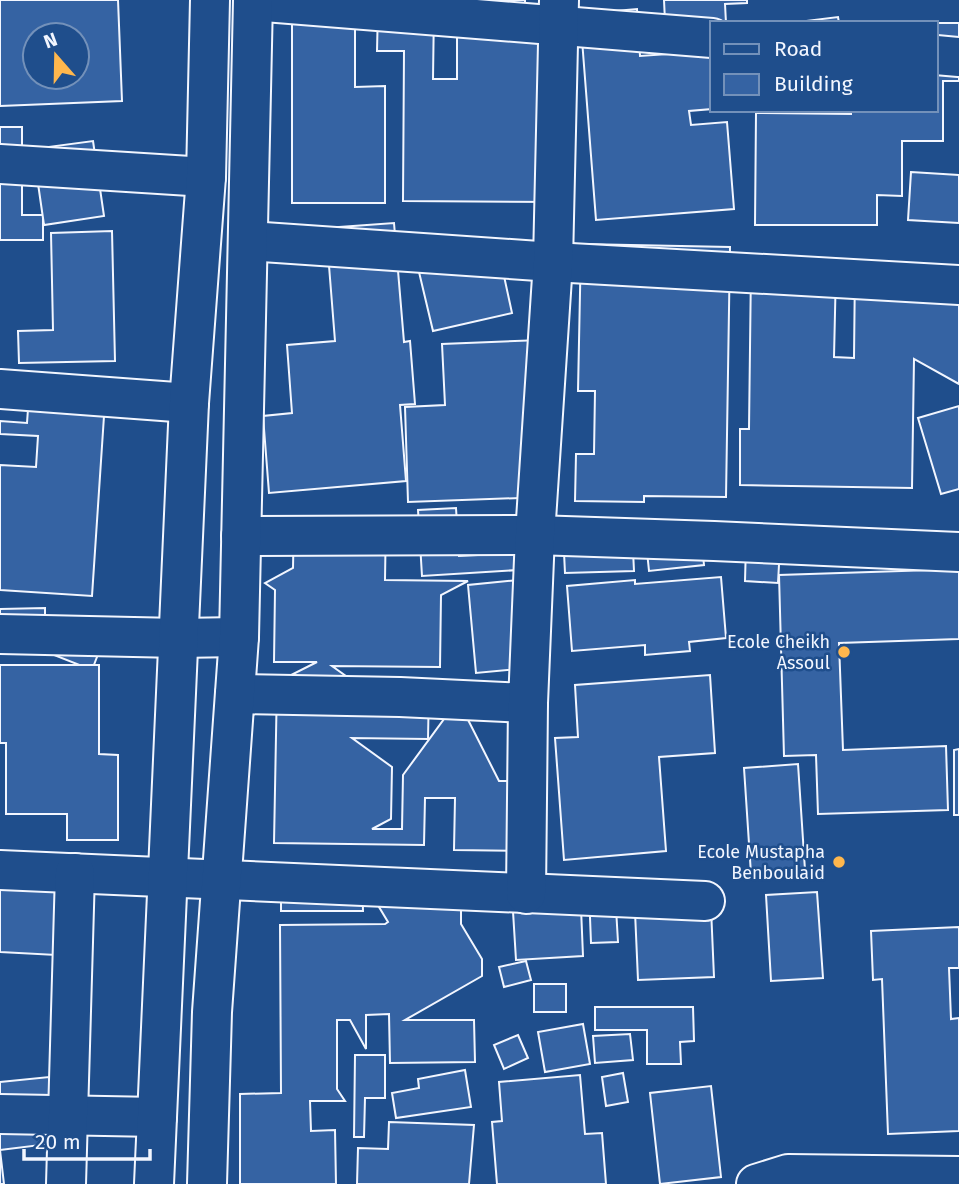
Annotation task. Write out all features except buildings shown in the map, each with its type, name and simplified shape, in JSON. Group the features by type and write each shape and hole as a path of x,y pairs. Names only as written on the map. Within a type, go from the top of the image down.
{"street":[{"path":"154,1184 190,403 206,177 210,0"},
{"path":"207,1184 212,1012 239,637 253,0 558,13 710,38"},
{"path":"526,894 528,703 535,536 553,262 558,13"},
{"path":"938,55 959,57"},
{"path":"0,164 206,177"},
{"path":"249,241 553,262 959,285"},
{"path":"0,389 190,403"},
{"path":"241,536 535,536 959,552"},
{"path":"0,634 239,637"},
{"path":"235,694 528,703"},
{"path":"0,870 705,901"},
{"path":"66,1184 75,873"},
{"path":"0,1114 157,1117"},
{"path":"756,1184 788,1174 886,1179 959,1176"}],"place":[{"name":"Ecole Cheikh Assoul","path":"844,652"},
{"name":"Ecole Mustapha Benboulaid","path":"839,862"}]}
